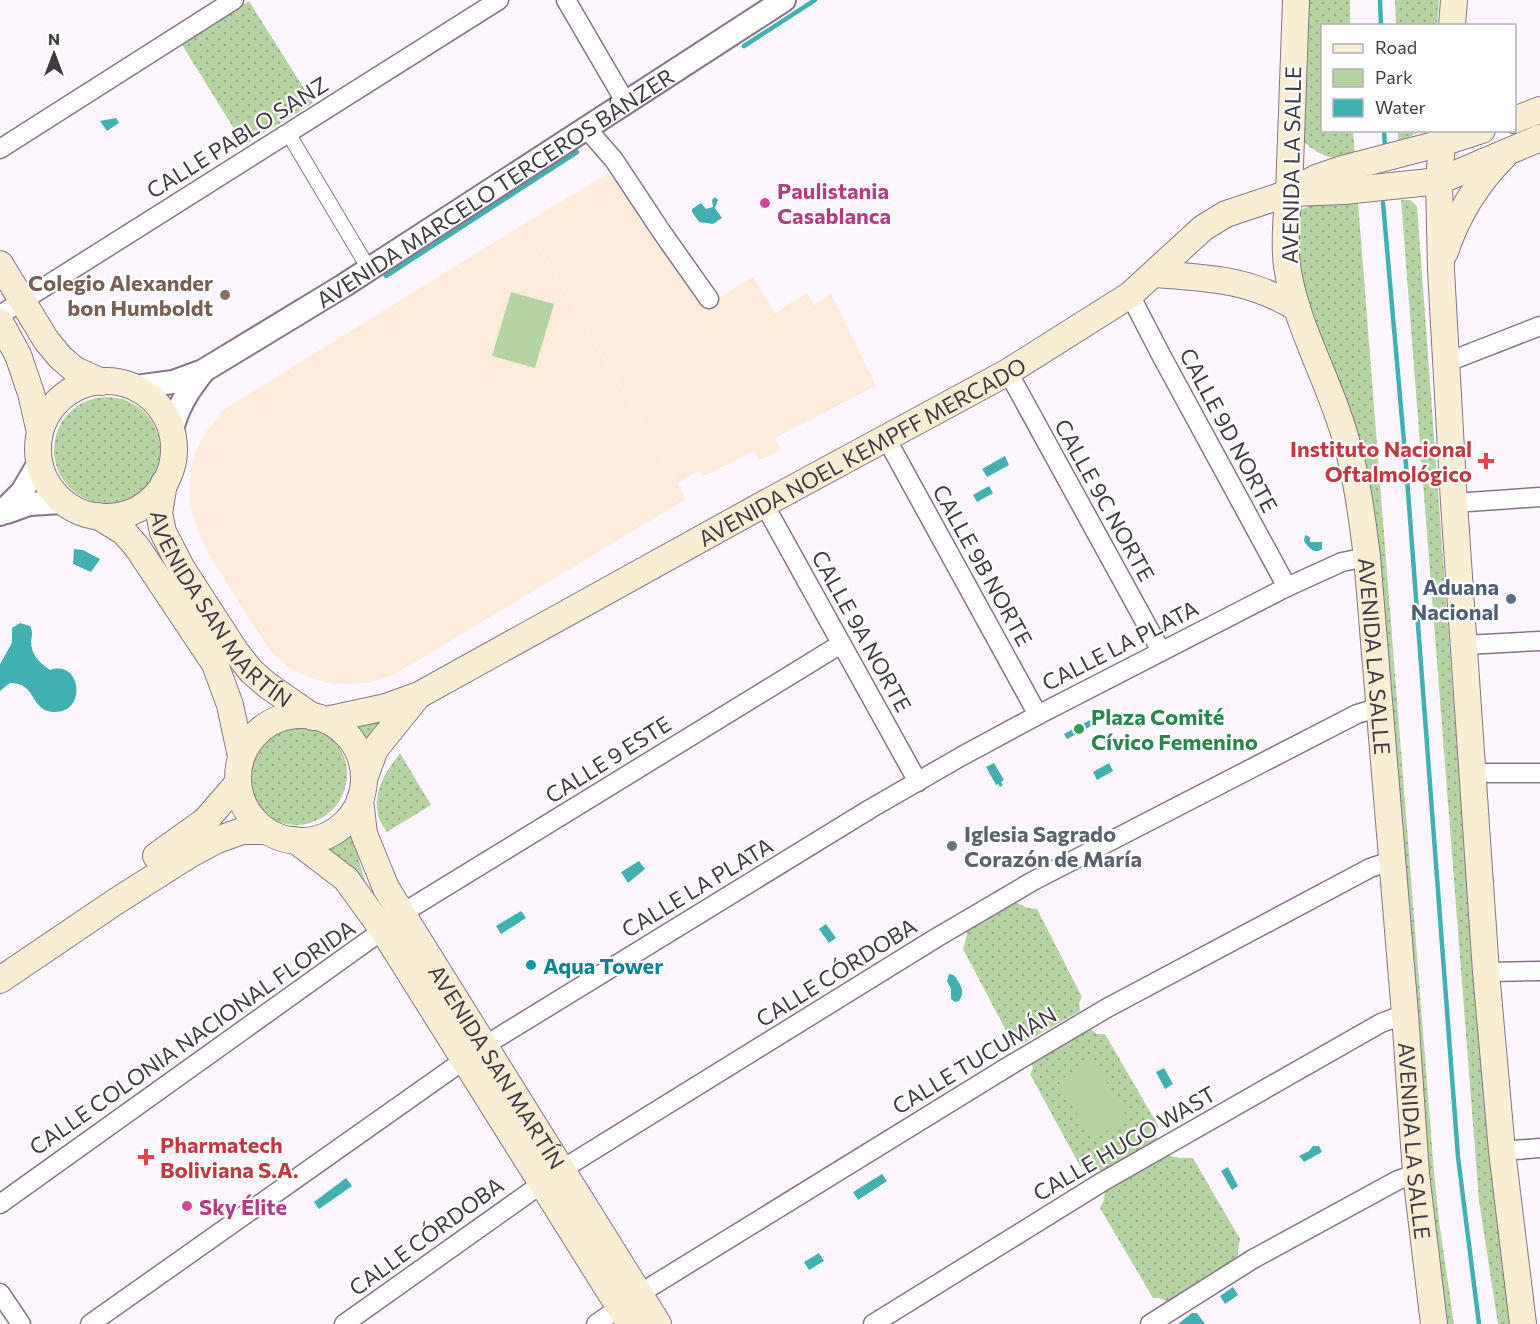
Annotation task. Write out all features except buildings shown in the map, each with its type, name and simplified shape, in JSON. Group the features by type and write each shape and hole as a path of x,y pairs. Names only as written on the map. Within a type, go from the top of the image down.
{"main road":[{"name":"AVENIDA LA SALLE","path":"1296,0 1285,245 1287,267 1297,308 1346,440 1360,505 1367,557 1416,1174 1431,1323"},
{"path":"1452,24 1454,0"},
{"path":"1516,120 1540,110"},
{"name":"AVENIDA NOEL KEMPFF MERCADO","path":"320,718 386,707 419,695 1008,372 1130,295 1203,228 1226,214 1289,193 1349,179 1443,137 1471,132"},
{"path":"1443,137 1439,181 1441,270 1454,503 1486,972 1502,1151 1523,1324"},
{"name":"AVENIDA NOEL KEMPFF MERCADO","path":"1349,179 1412,184 1439,181 1540,138"},
{"path":"1441,270 1453,231 1471,196 1510,149"},
{"path":"0,264 46,340 60,357 75,370 102,382 136,387 160,407 167,419 174,448 171,466 164,483 152,498 136,510 118,516 98,516 79,512 62,502 51,491 39,464 39,428 32,393 18,355 0,322"},
{"path":"1154,274 1233,281 1268,292 1297,308"},
{"path":"39,428 60,400 72,390 87,384 102,382"},
{"name":"AVENIDA SAN MARTÍN","path":"164,483 159,513 164,532 181,567 236,652 251,671 267,685 320,718"},
{"name":"AVENIDA SAN MARTÍN","path":"98,516 124,532 137,547 215,664 230,705 241,756"},
{"name":"AVENIDA NOEL KEMPFF MERCADO","path":"362,789 375,749 419,695"},
{"path":"295,715 320,718 341,730 354,744 361,760 362,789 350,818 334,831 315,839 295,840 280,837 267,831 252,818 242,802 238,783 241,756 249,741 262,728 278,719 295,715"},
{"path":"0,958 180,840 206,820 238,783"},
{"name":"AVENIDA SAN MARTÍN","path":"362,789 364,834 386,888 392,922"},
{"path":"0,980 189,855 217,840 242,831 267,831"},
{"name":"AVENIDA SAN MARTÍN","path":"295,840 346,879 392,922 630,1308 658,1324"}],"street":[{"path":"0,150 234,0"},
{"name":"CALLE PABLO SANZ","path":"0,315 499,0"},
{"path":"566,0 626,103"},
{"name":"AVENIDA MARCELO TERCEROS BÁNZER","path":"136,387 173,382 203,371 369,269 587,129 779,1"},
{"path":"587,129 614,160 709,299"},
{"path":"288,134 369,269"},
{"name":"CALLE 9D NORTE","path":"1130,295 1287,587"},
{"path":"1446,363 1540,326"},
{"name":"AVENIDA MARCELO TERCEROS BÁNZER","path":"171,432 175,415 184,397 203,371"},
{"name":"CALLE 9C NORTE","path":"1008,372 1161,651"},
{"name":"CALLE 9B NORTE","path":"886,438 1038,715"},
{"path":"0,515 22,492 39,464"},
{"path":"1454,503 1540,497"},
{"path":"0,515 29,504 62,502"},
{"name":"CALLE 9A NORTE","path":"764,504 918,782"},
{"name":"CALLE LA PLATA","path":"90,1324 474,1053 918,782 1038,715 1287,587 1342,562 1367,557"},
{"path":"1465,645 1540,641"},
{"name":"CALLE 9 ESTE","path":"392,922 841,644"},
{"name":"CALLE CÓRDOBA","path":"344,1324 551,1177 936,938 1033,881 1357,714 1380,707"},
{"path":"1473,773 1540,773"},
{"name":"CALLE TUCUMÁN","path":"596,1324 630,1308 1008,1065 1107,1008 1370,868 1391,861"},
{"name":"CALLE COLONIA NACIONAL FLORIDA","path":"0,1204 392,922"},
{"path":"1486,972 1540,971"},
{"name":"CALLE HUGO WAST","path":"873,1324 1102,1182 1381,1023 1405,1014"},
{"path":"1502,1151 1540,1148"},
{"path":"1150,1324 1254,1259 1398,1180 1416,1174"},
{"path":"0,1293 21,1324"}],"shaded area":[{"path":"615,169 708,304 753,277 775,313 807,293 814,305 831,294 876,386 775,438 781,450 759,461 754,451 703,477 699,471 677,483 525,223"},
{"path":"525,223 686,499 392,676 367,683 334,684 313,679 291,669 271,652 207,551 189,503 191,468 196,450 223,410"}],"green space":[{"path":"1304,0 1350,0 1350,24 1321,24 1321,132 1353,132 1355,154 1340,157 1323,155 1305,143 1302,125"},
{"path":"1395,0 1439,0 1437,24 1396,24"},
{"path":"249,1 313,103 244,145 181,43"},
{"path":"1398,132 1420,132 1398,142"},
{"path":"1401,200 1410,200 1417,206 1458,762 1464,787 1487,1123 1501,1257 1511,1324 1498,1324 1479,1201"},
{"path":"1358,202 1434,1172 1454,1324 1444,1324 1425,1186 1379,595 1298,282 1298,211 1312,205"},
{"path":"511,292 554,304 535,368 492,356"},
{"path":"107,397 127,401 145,412 156,430 160,450 156,470 145,488 127,499 107,503 87,499 69,488 58,470 54,450 58,430 69,412 87,401"},
{"path":"396,711 365,741 344,720"},
{"path":"296,723 315,727 332,738 343,755 347,774 343,793 332,810 315,821 296,825 277,821 260,810 249,793 245,774 249,755 260,738 277,727"},
{"path":"400,753 431,805 387,832 380,822 377,798 382,781"},
{"path":"351,833 365,881 327,847"},
{"path":"1013,901 1028,908 1037,909 1082,997 1079,1003 1080,1011 1022,1044 1010,1038 963,949 967,934 966,927"},
{"path":"1090,1029 1097,1034 1105,1034 1159,1127 1156,1133 1158,1145 1104,1173 1098,1169 1080,1166 1030,1074 1033,1068 1031,1061"},
{"path":"1094,1060 1128,1119 1092,1140 1058,1081"},
{"path":"1167,1155 1193,1158 1240,1239 1238,1260 1168,1302 1153,1298 1100,1208 1105,1190"}],"water":[{"path":"116,118 119,123 107,131 100,121"},
{"path":"715,197 718,200 715,208 722,218 713,224 699,222 692,209 701,203 706,209 713,207 712,200"},
{"path":"1005,456 1009,465 987,477 982,469"},
{"path":"989,486 993,493 977,502 973,495"},
{"path":"1305,535 1310,537 1310,542 1322,542 1322,549 1314,551 1310,548 1304,541"},
{"path":"74,549 83,550 100,559 91,572 73,564"},
{"path":"20,623 30,626 32,650 39,661 50,670 60,669 68,672 74,679 76,696 65,710 54,712 46,710 36,702 25,687 19,684 10,683 0,691 0,664 12,643 12,628"},
{"name":"Plaza Comité Cívico Femenino","path":"1092,719 1095,724 1067,739 1064,734"},
{"path":"994,763 1004,780 1000,787 996,785 986,767"},
{"path":"1109,763 1113,771 1097,780 1093,772"},
{"path":"639,861 645,869 628,883 621,872"},
{"path":"521,911 526,918 501,934 496,926"},
{"path":"826,924 836,938 829,943 819,929"},
{"path":"949,974 954,975 961,988 962,994 959,1001 955,1002 951,999 951,989 947,981"},
{"path":"1164,1068 1173,1084 1165,1089 1156,1072"},
{"path":"1313,1146 1319,1146 1322,1152 1304,1162 1299,1156"},
{"path":"1228,1167 1238,1186 1232,1190 1221,1171"},
{"path":"882,1174 887,1181 858,1200 853,1192"},
{"path":"346,1178 352,1186 319,1209 314,1202"},
{"path":"819,1253 824,1261 809,1270 804,1262"},
{"path":"1233,1287 1238,1295 1225,1304 1220,1296"},
{"path":"1192,1313 1197,1313 1205,1324 1178,1324"}],"waterway":[{"path":"744,46 815,0"},
{"path":"1380,0 1381,24"},
{"path":"1384,132 1385,148"},
{"path":"386,276 577,152"},
{"path":"1383,203 1406,465 1458,1157 1479,1324"}],"place":[{"name":"Paulistania Casablanca","path":"765,203"},
{"name":"Colegio Alexander bon Humboldt","path":"225,295"},
{"name":"Instituto Nacional Oftalmológico","path":"1486,461"},
{"name":"Aduana Nacional","path":"1511,599"},
{"name":"Plaza Comité Cívico Femenino","path":"1079,729"},
{"name":"Iglesia Sagrado Corazón de María","path":"952,846"},
{"name":"Aqua Tower","path":"531,965"},
{"name":"Pharmatech Boliviana S.A.","path":"146,1157"},
{"name":"Sky Élite","path":"187,1206"}]}
